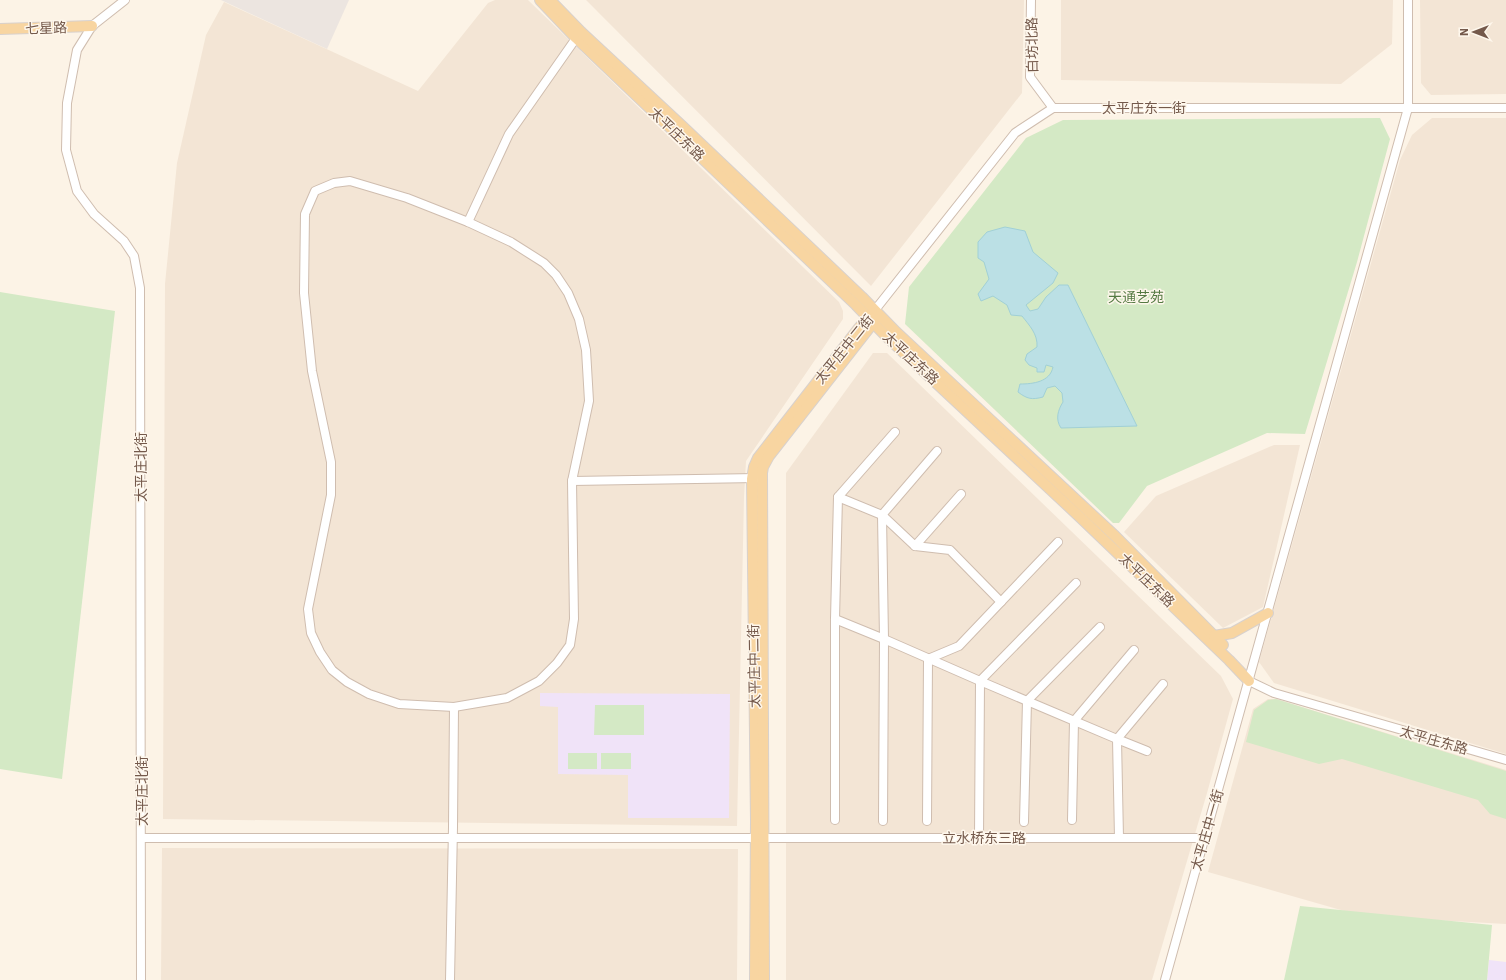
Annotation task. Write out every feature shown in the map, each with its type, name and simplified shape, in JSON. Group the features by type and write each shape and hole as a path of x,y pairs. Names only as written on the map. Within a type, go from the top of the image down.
{"main road":[{"name":"太平庄东路","path":"540,0 579,35 1229,660 1249,681"},
{"name":"太平庄东路","path":"550,0 579,35"},
{"name":"七星路","path":"0,29 92,26"},
{"name":"太平庄东路","path":"872,317 896,332 1115,536 1239,661 1249,681"},
{"name":"太平庄中二街","path":"764,980 760,837 757,478 754,467 758,458 872,317"},
{"path":"1214,636 1232,633 1268,613"},
{"name":"太平庄中二街","path":"755,980 760,837"}],"street":[{"name":"太平庄北街","path":"125,0 92,26 77,50 67,103 66,150 77,191 94,214 124,241 134,256 140,288 142,838 141,980"},
{"name":"白坊北路","path":"1031,0 1030,77 1053,108"},
{"name":"太平庄中一街","path":"1166,980 1204,838 1408,108 1408,0"},
{"path":"468,222 510,134 579,35"},
{"path":"872,317 1014,133 1053,108"},
{"name":"太平庄东一街","path":"1053,108 1506,108"},
{"path":"350,181 407,198 468,222 511,242 544,263 556,275 568,293 579,318 586,350 589,401 572,481 574,619 570,645 557,663 539,681 507,698 454,707 399,704 369,694 347,682 332,670 320,652 311,633 308,609 331,495 331,462 312,371 304,293 305,214 316,191 334,183 350,181"},
{"path":"835,820 835,619 838,497 895,432"},
{"path":"883,821 884,639 882,515 937,451"},
{"path":"572,481 757,478"},
{"path":"915,546 961,494"},
{"path":"838,497 882,515 915,546 950,550 1001,602"},
{"path":"928,659 959,646 1058,542"},
{"path":"979,838 980,681 1076,583"},
{"path":"835,619 1147,751"},
{"path":"1024,822 1027,701 1100,627"},
{"path":"1072,820 1074,721 1134,650"},
{"path":"927,821 928,659"},
{"name":"太平庄东路","path":"1249,681 1274,693 1506,760"},
{"path":"1119,838 1117,739 1163,684"},
{"path":"450,980 454,707"},
{"name":"立水桥东三路","path":"142,838 1204,838"}],"shaded area":[{"path":"221,0 349,0 327,49"},
{"path":"495,0 528,0 839,302 843,311 843,319 746,461 737,826 163,819 165,284 177,163 206,35 224,2 418,91 488,3"},
{"path":"586,0 1024,0 1022,93 871,286"},
{"path":"1061,0 1393,0 1392,44 1341,84 1061,80"},
{"path":"1420,0 1506,0 1506,94 1431,95 1421,83"},
{"path":"1432,118 1506,118 1506,754 1274,683 1259,662 1400,160 1412,135"},
{"path":"873,353 887,353 1221,676 1233,699 1152,980 786,980 786,473"},
{"path":"1274,445 1300,445 1263,607 1223,628 1124,532 1156,496"},
{"path":"540,693 730,694 729,818 628,818 628,775 558,774 558,707 540,706"},
{"path":"1268,699 1276,699 1506,770 1506,924 1362,916 1208,872 1253,709"},
{"path":"162,848 738,849 737,980 161,980"},
{"path":"1489,960 1506,962 1506,980 1487,980"}],"green space":[{"name":"天通艺苑","path":"1380,118 1390,139 1357,262 1305,434 1267,433 1147,486 1119,523 1113,523 905,324 909,287 1026,138 1063,120"},
{"path":"0,292 115,311 62,779 0,769"},
{"path":"1276,699 1506,771 1506,819 1490,814 1478,800 1342,759 1319,764 1246,742 1254,710 1268,700"},
{"path":"595,705 644,705 644,735 594,735"},
{"path":"568,753 597,753 597,769 568,769"},
{"path":"601,753 631,753 631,769 601,769"},
{"path":"1300,906 1492,925 1487,980 1284,980"}],"water":[{"path":"1005,227 1025,231 1033,252 1058,273 1053,283 1026,305 1030,311 1038,309 1046,297 1059,285 1068,285 1137,426 1061,428 1058,418 1063,402 1062,393 1055,386 1047,388 1043,397 1033,399 1018,392 1020,384 1035,383 1045,379 1053,367 1046,365 1044,372 1037,372 1037,368 1029,365 1025,360 1027,354 1037,347 1035,334 1030,326 1022,316 1011,315 1007,305 993,296 981,301 978,294 989,279 984,262 978,258 978,242 987,232"}]}
